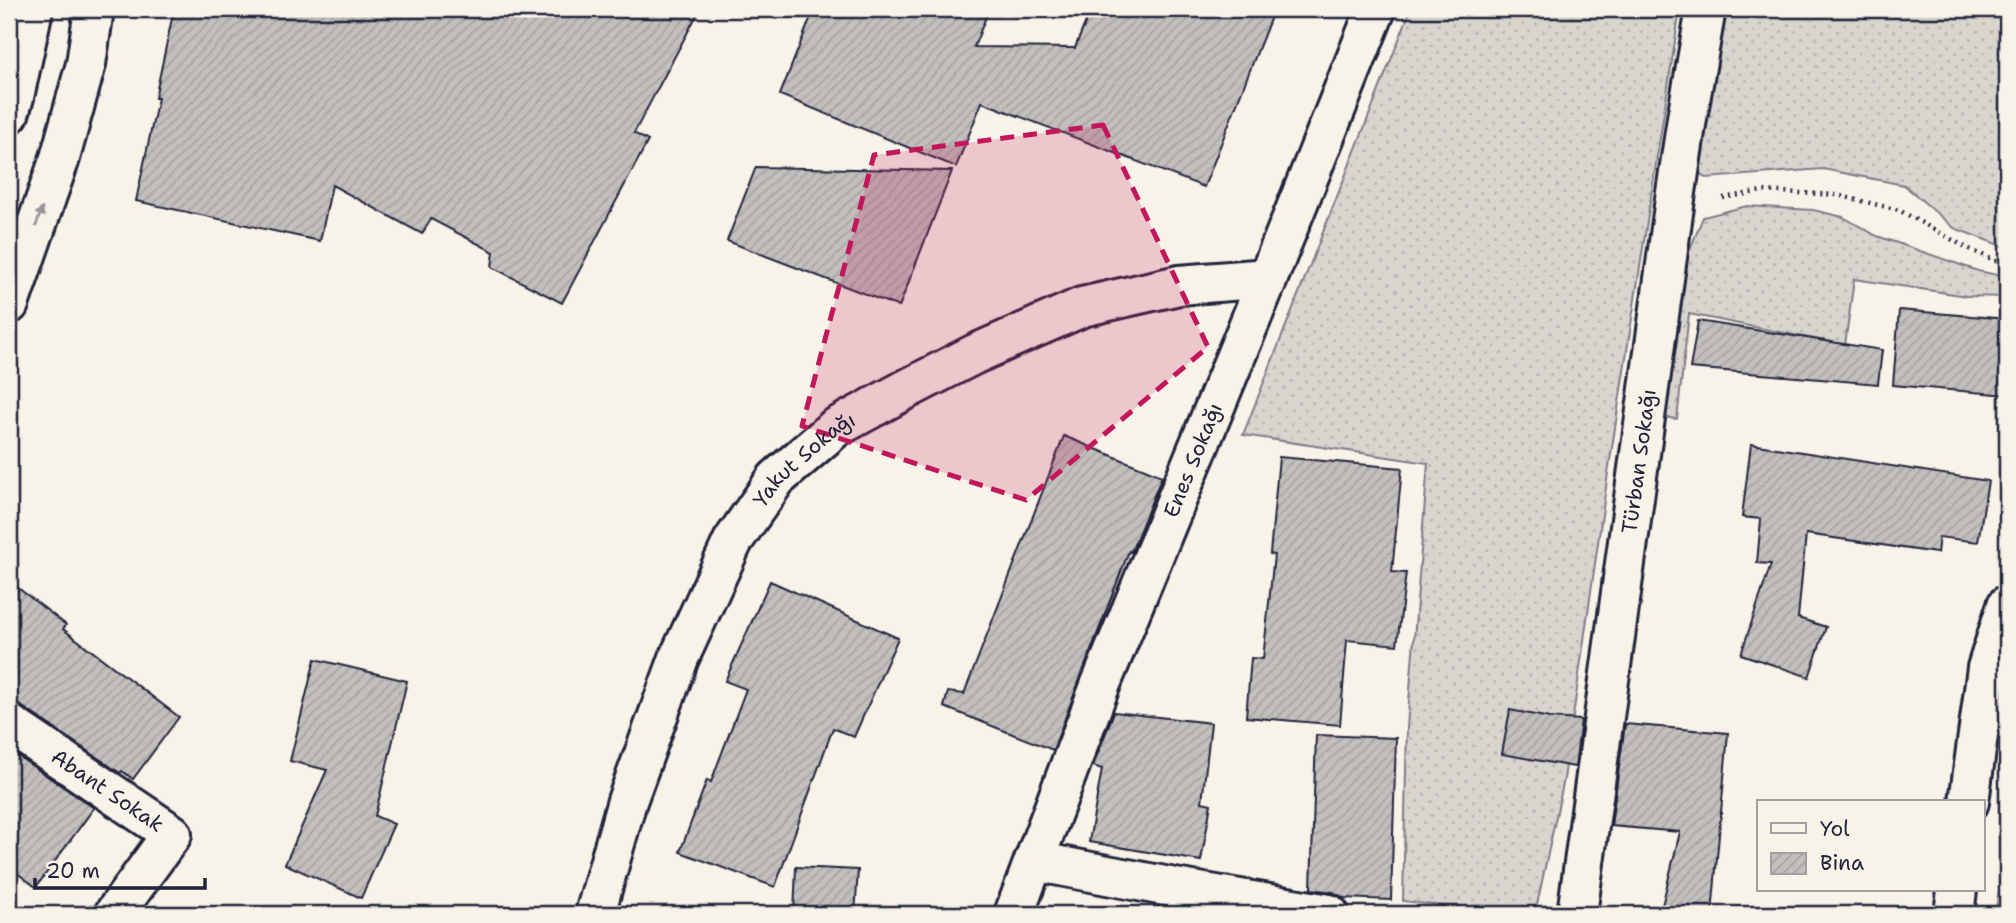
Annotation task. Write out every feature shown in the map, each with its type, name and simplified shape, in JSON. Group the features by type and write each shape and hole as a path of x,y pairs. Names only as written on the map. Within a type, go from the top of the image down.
{"street":[{"path":"9,114 33,9"},
{"path":"9,304 60,158 86,64 94,9"},
{"name":"Enes Sokağı","path":"1014,914 1100,686 1376,9"},
{"name":"Türban Sokağı","path":"1577,914 1674,206 1706,9"},
{"name":"Yakut Sokağı","path":"595,914 627,801 679,658 733,541 776,479 835,428 975,354 1082,307 1179,285 1268,278"},
{"path":"1969,800 1987,668 2007,605"},
{"name":"Abant Sokak","path":"9,724 172,834 114,914"},
{"path":"1034,860 1175,888 1329,914"},
{"path":"1954,914 1957,892"}],"path":[{"path":"1674,206 1762,191 1837,195 1899,210 1967,248 2007,266"}],"highlighted area":[{"path":"1103,125 1208,347 1026,500 802,426 874,155"}],"green space":[{"path":"1411,9 1680,9 1564,779 1535,914 1501,914 1403,901 1407,727 1428,463 1243,435"},
{"path":"1725,9 2007,9 2007,248 1954,228 1904,185 1823,169 1706,178 1697,171"},
{"path":"1747,206 1813,210 1843,217 1877,236 1978,271 2007,277 2007,297 1967,296 1854,279 1845,345 1689,314 1677,419 1661,417 1672,312 1687,257 1703,217"},
{"path":"2006,852 2007,914 1995,914"}],"building":[{"path":"174,9 700,9 634,133 648,141 562,303 492,267 494,252 431,219 422,234 332,185 320,241 136,201"},
{"path":"814,9 989,9 974,47 1075,48 1091,9 1274,9 1204,187 982,102 956,167 780,95"},
{"path":"756,167 952,171 899,307 727,241"},
{"path":"1899,310 2007,319 2007,395 1893,385"},
{"path":"1698,321 1882,350 1878,384 1690,368"},
{"path":"1064,436 1162,476 1131,552 1129,551 1053,750 944,707 948,692 964,694"},
{"path":"1751,444 1988,481 1978,542 1939,537 1937,553 1806,534 1798,618 1826,627 1809,677 1741,654 1771,564 1757,563 1761,519 1742,517"},
{"path":"1279,457 1402,468 1392,572 1406,573 1397,645 1347,640 1340,725 1246,717 1251,658 1263,659 1274,555 1270,554"},
{"path":"9,581 66,625 63,629 179,717 133,779 21,706 9,702"},
{"path":"770,581 898,638 854,737 833,728 775,887 680,852 707,780 711,782 746,689 725,681"},
{"path":"315,659 407,681 375,816 394,824 361,898 285,864 327,770 290,761"},
{"path":"1510,710 1550,718 1581,720 1575,767 1502,754"},
{"path":"1114,712 1211,723 1202,802 1211,804 1201,861 1089,842 1102,769 1093,766"},
{"path":"1625,724 1728,733 1712,914 1660,914 1680,832 1611,826"},
{"path":"1316,735 1396,738 1391,900 1344,898 1333,892 1311,889"},
{"path":"9,750 94,808 36,887 9,867"},
{"path":"796,867 858,870 855,914 794,914"}]}
